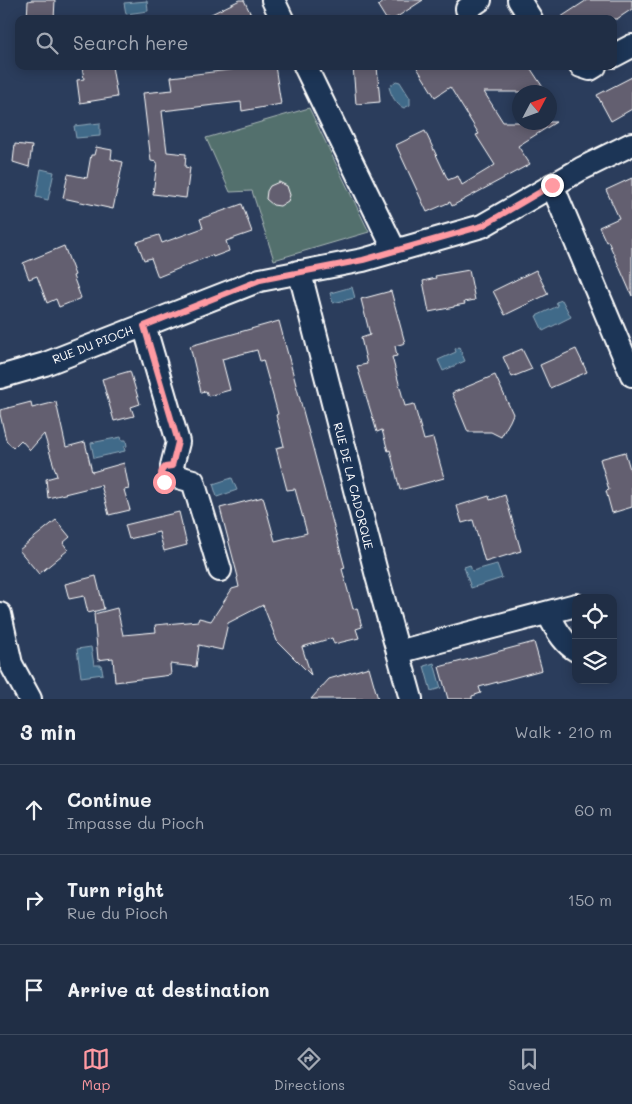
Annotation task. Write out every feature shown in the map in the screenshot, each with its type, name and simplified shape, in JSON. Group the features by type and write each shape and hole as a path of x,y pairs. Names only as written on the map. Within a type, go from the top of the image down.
{"street":[{"path":"273,0 280,15"},
{"path":"519,0 528,15"},
{"path":"617,54 632,46"},
{"path":"307,70 395,251"},
{"name":"RUE DU PIOCH","path":"0,376 45,364 260,280 363,260 482,226 552,185 632,144"},
{"path":"552,185 632,374"},
{"name":"RUE DE LA CADORQUE","path":"298,272 303,285 369,548 411,699"},
{"path":"144,326 178,442 175,472 193,481 220,570"},
{"path":"398,652 572,606"},
{"path":"548,613 553,624 572,648"},
{"path":"0,614 5,672 30,699"}],"green space":[{"path":"309,108 369,232 274,260 252,191 230,192 206,138"}],"water":[{"path":"147,1 148,11 126,14 124,3"},
{"path":"396,81 400,82 410,98 410,105 404,108 396,102 389,87"},
{"path":"100,123 100,136 76,138 74,126"},
{"path":"41,169 54,172 48,200 36,197"},
{"path":"352,287 355,298 333,303 330,293"},
{"path":"562,300 571,317 543,331 536,316 558,306 556,302"},
{"path":"459,347 465,361 443,371 438,360 456,352 455,349"},
{"path":"121,437 122,440 126,440 127,446 124,447 125,451 94,458 91,443"},
{"path":"232,478 237,490 217,497 213,484"},
{"path":"497,564 502,578 471,588 464,567 470,565 472,571"},
{"path":"91,647 94,665 101,665 103,674 81,677 77,649"},
{"path":"434,663 441,688 431,691 424,666"}],"building":[{"path":"55,0 54,15 27,15 28,1"},
{"path":"240,0 244,0 251,15 209,15"},
{"path":"387,0 423,0 400,15 384,15 378,6"},
{"path":"587,0 632,0 632,9 617,19 617,15 564,15"},
{"path":"83,70 113,70 117,97 80,103 77,80 84,79"},
{"path":"229,70 276,70 281,104 242,111 241,102 162,111 167,152 186,154 185,167 190,168 186,198 153,194 157,162 151,161 143,93 173,90 171,77"},
{"path":"353,70 377,70 380,102 356,104"},
{"path":"418,70 532,70 541,85 512,85 512,92 484,92 503,122 512,122 512,130 543,130 518,146 530,164 452,206 450,202 427,212 396,145 425,131 448,180 458,176 462,185 495,165 476,135 479,134 450,87 435,97"},
{"path":"632,77 632,109 611,121 597,95"},
{"path":"15,144 32,146 29,167 13,162"},
{"path":"96,147 112,150 111,159 123,162 113,209 63,198 68,174 87,178 91,155 94,155"},
{"path":"632,178 632,296 608,241 606,242 599,227 619,218 606,190"},
{"path":"279,182 287,186 290,195 288,201 280,206 273,205 266,199 270,186"},
{"path":"242,204 252,232 226,241 229,251 213,257 212,255 158,277 151,258 144,260 137,242 159,235 162,243 203,228 200,219"},
{"path":"64,246 81,298 59,307 56,299 47,303 37,276 29,279 23,263"},
{"path":"469,270 475,300 429,312 423,281 436,278 435,276"},
{"path":"536,270 548,294 505,315 493,291"},
{"path":"391,291 405,343 395,346 397,356 392,357 405,406 414,404 424,440 433,438 444,478 400,490 390,450 388,451 382,430 377,432 357,366 367,364 361,338 370,335 361,299"},
{"path":"279,321 345,568 342,569 353,609 357,608 362,627 356,629 359,638 334,644 332,638 302,647 311,675 277,641 263,605 228,623 222,650 199,645 196,667 170,664 171,675 115,682 113,658 98,660 94,614 117,608 123,635 156,632 155,625 198,621 199,618 211,621 232,589 239,587 220,508 263,497 275,541 307,533 295,489 287,490 276,448 284,446 276,415 278,414 263,360 260,361 257,350 222,359 230,390 208,396 206,391 201,392 190,346"},
{"path":"522,349 532,369 512,377 503,357"},
{"path":"576,349 587,372 550,388 540,365"},
{"path":"130,371 140,404 131,407 134,416 114,421 102,379"},
{"path":"495,375 513,414 510,421 501,437 491,432 468,432 452,393"},
{"path":"31,402 32,408 56,402 66,447 85,442 92,472 124,463 129,489 124,490 130,510 109,515 101,485 48,498 46,479 57,476 44,434 30,450 21,440 13,448 6,440 0,414 0,410"},
{"path":"625,452 632,476 632,507 612,513 606,491 609,490 600,459"},
{"path":"505,495 521,551 485,562 473,520 462,523 457,506 489,496 490,500"},
{"path":"179,512 187,545 164,551 159,532 129,539 125,525"},
{"path":"56,520 70,537 63,543 68,550 39,574 19,550"},
{"path":"96,576 104,609 88,613 84,596 69,599 65,584"},
{"path":"534,642 542,670 479,687 481,693 472,696 472,699 448,699 439,667"},
{"path":"369,667 378,699 311,699 329,679"}],"route":[{"path":"164,482 160,475 161,472 165,467 172,466 178,442 144,326 260,280 363,260 482,226 552,185"}]}
